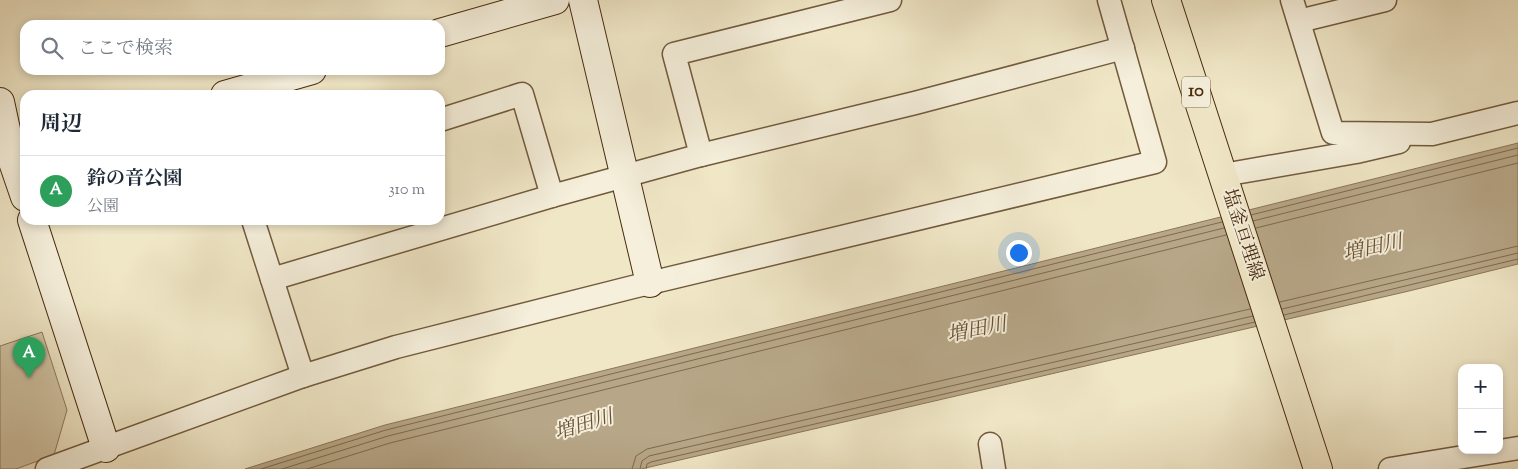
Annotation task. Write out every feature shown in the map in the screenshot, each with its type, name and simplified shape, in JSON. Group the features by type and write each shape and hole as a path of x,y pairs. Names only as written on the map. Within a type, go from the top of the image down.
{"main road":[{"name":"塩釜亘理線","path":"1166,0 1318,469"}],"street":[{"path":"445,32 556,0"},
{"path":"583,0 626,174 650,283"},
{"path":"701,155 674,54 890,0"},
{"path":"47,469 303,376 396,348 650,283 1155,162 1109,0"},
{"path":"1292,0 1333,133 1432,134"},
{"path":"1299,21 1385,0"},
{"path":"272,279 626,174 915,103 1123,48"},
{"path":"242,90 295,75"},
{"path":"445,118 522,94 552,196"},
{"path":"0,102 13,162 20,182"},
{"path":"1224,180 1356,152 1518,113"},
{"path":"34,225 106,448"},
{"path":"255,225 303,376"},
{"path":"990,444 994,469"},
{"path":"1390,469 1480,462 1518,448"}],"shaded area":[{"path":"42,332 67,410 54,455 16,469 0,469 0,346"}],"water":[{"name":"増田川","path":"1518,143 1518,264 641,469 245,469 385,425"}],"place":[{"name":"鈴の音公園","path":"29,378"}]}
